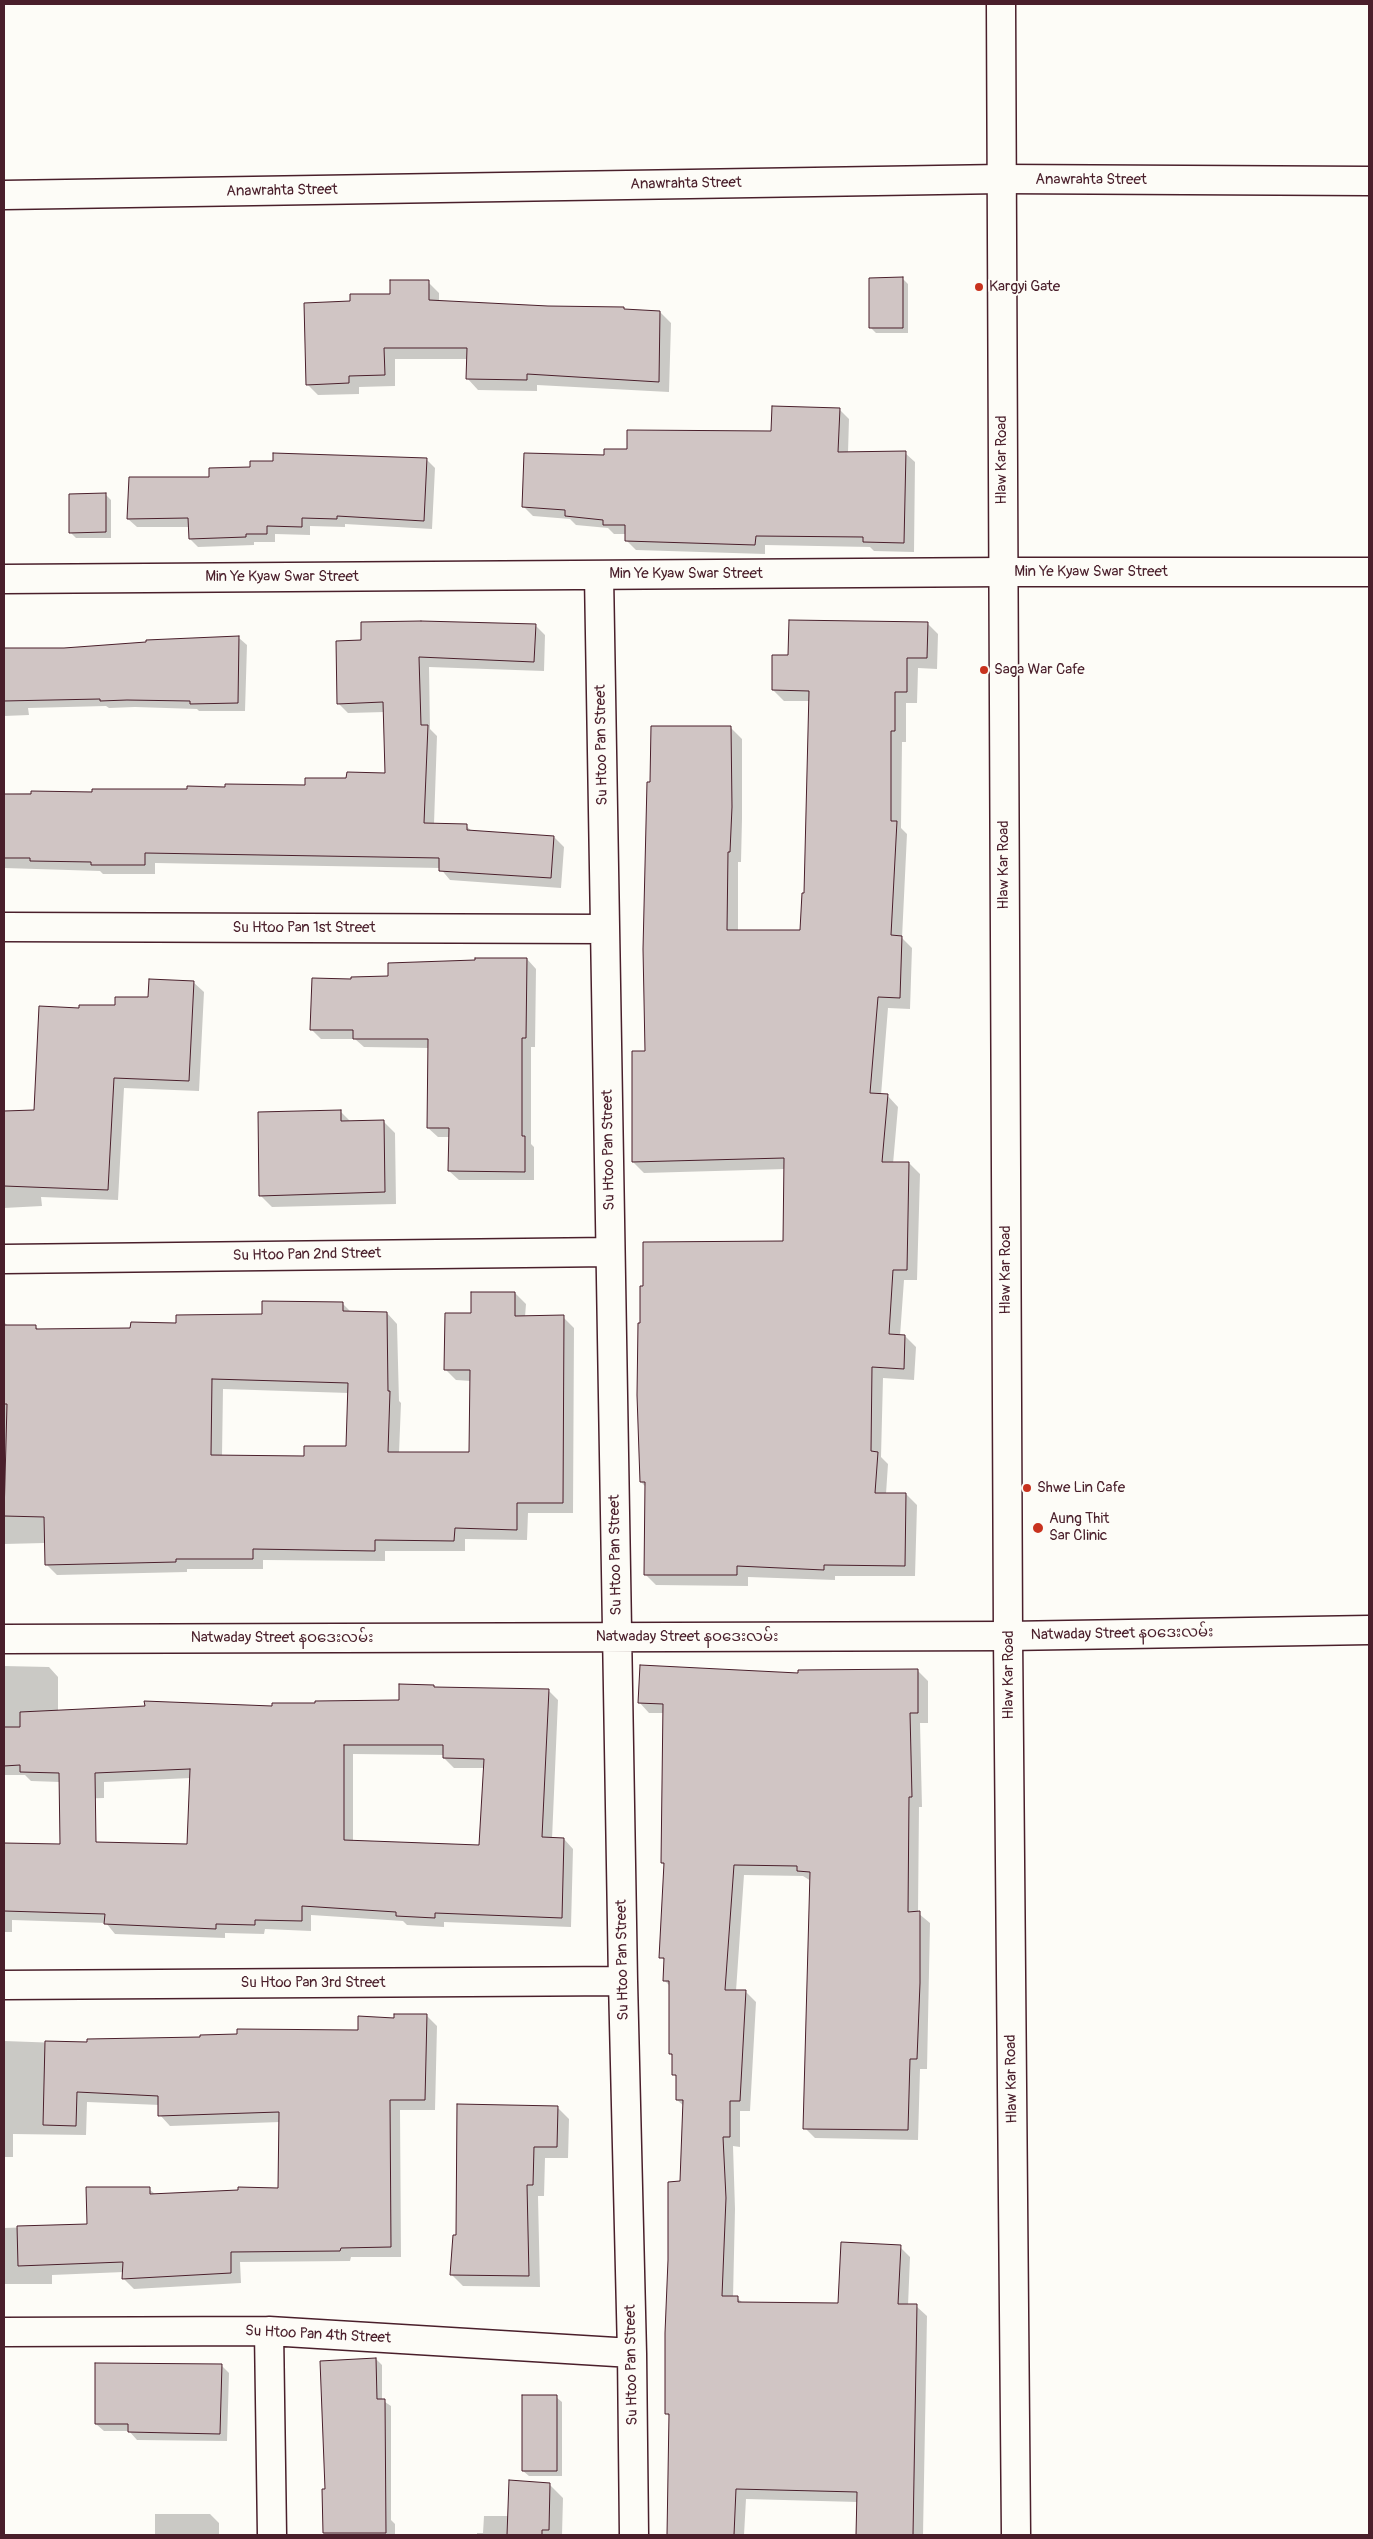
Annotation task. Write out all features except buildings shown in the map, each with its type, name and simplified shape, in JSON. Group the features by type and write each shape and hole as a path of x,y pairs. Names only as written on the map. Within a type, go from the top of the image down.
{"street":[{"name":"Hlaw Kar Road","path":"1001,4 1008,1636 1016,2535"},
{"name":"Anawrahta Street","path":"4,195 1001,179 1369,182"},
{"name":"Min Ye Kyaw Swar Street","path":"4,579 1002,572 1369,572"},
{"name":"Su Htoo Pan Street","path":"599,575 634,2535"},
{"name":"Su Htoo Pan 1st Street","path":"4,928 605,929"},
{"name":"Su Htoo Pan 2nd Street","path":"4,1259 610,1252"},
{"name":"Natwaday Street နဝဒေးလမ်း","path":"4,1639 1008,1636 1369,1630"},
{"name":"Su Htoo Pan 3rd Street","path":"4,1985 623,1981"},
{"name":"Su Htoo Pan 4th Street","path":"4,2332 269,2330 632,2353"},
{"path":"269,2330 272,2535"}],"place":[{"name":"Kargyi Gate","path":"979,287"},
{"name":"Saga War Cafe","path":"984,670"},
{"name":"Shwe Lin Cafe","path":"1027,1488"},
{"name":"Aung Thit Sar Clinic","path":"1038,1528"}]}
